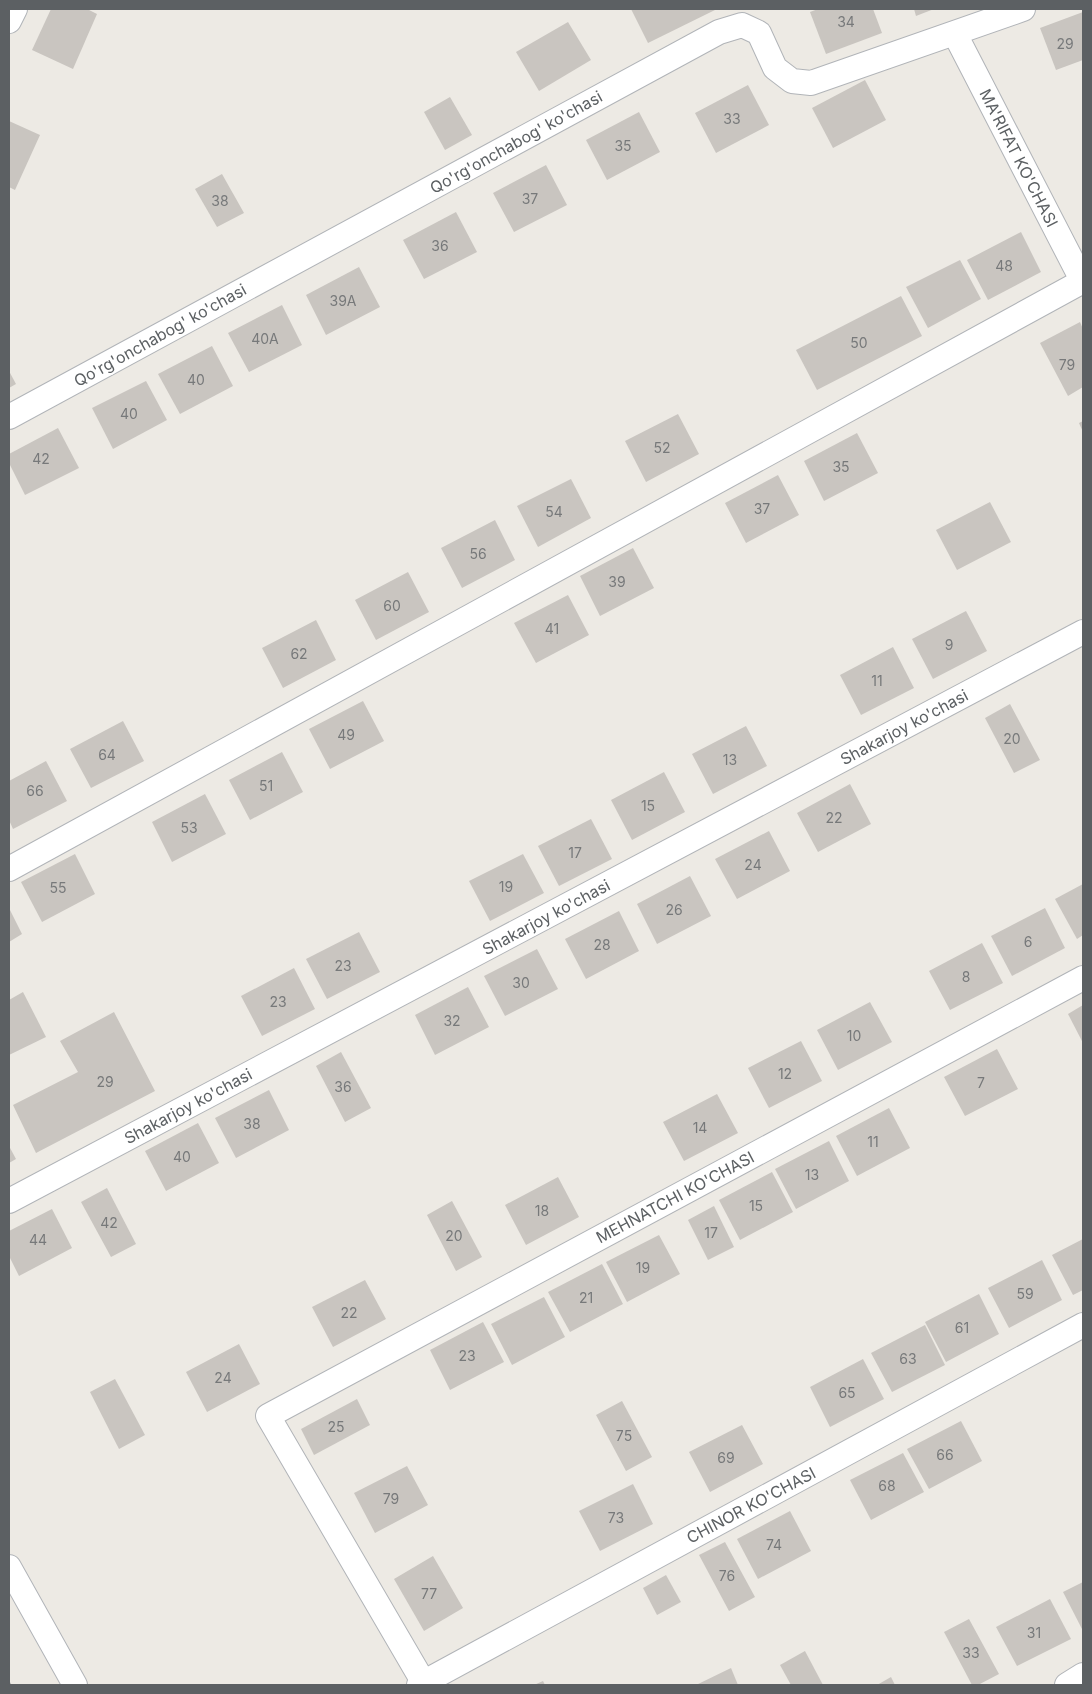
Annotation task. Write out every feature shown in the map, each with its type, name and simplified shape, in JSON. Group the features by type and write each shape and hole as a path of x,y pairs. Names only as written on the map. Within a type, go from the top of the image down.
{"street":[{"path":"9,22 15,9"},
{"name":"Qo'rg'onchabog' ko'chasi","path":"9,418 719,32 742,26 759,33 775,68 792,81 811,84 1023,9"},
{"name":"MA'RIFAT KO'CHASI","path":"955,34 1083,281"},
{"path":"9,869 1083,281"},
{"name":"Shakarjoy ko'chasi","path":"9,1201 1083,632"},
{"name":"MEHNATCHI KO'CHASI","path":"423,1684 268,1416 1083,978"},
{"name":"CHINOR KO'CHASI","path":"423,1684 1083,1325"},
{"path":"9,1567 75,1685"},
{"path":"1067,1685 1083,1675"}],"building":[{"path":"51,9 87,9 97,14 73,69 32,50"},
{"path":"631,9 717,9 648,43"},
{"path":"818,9 873,9 882,33 826,54 810,12"},
{"path":"914,9 934,9 916,16"},
{"path":"1083,12 1083,60 1056,70 1040,28"},
{"path":"568,22 591,60 539,91 516,52"},
{"path":"865,80 886,120 833,148 812,108"},
{"path":"748,85 769,125 716,153 695,113"},
{"path":"450,97 472,135 445,150 424,112"},
{"path":"639,112 660,152 607,180 586,140"},
{"path":"9,121 40,135 15,190 9,187"},
{"path":"546,165 567,205 514,232 493,193"},
{"path":"222,174 244,213 217,227 195,189"},
{"path":"456,212 477,252 424,279 403,240"},
{"path":"1021,232 1041,272 988,300 967,260"},
{"path":"960,260 981,299 928,328 906,287"},
{"path":"359,267 380,307 326,335 306,295"},
{"path":"901,296 922,336 817,390 796,350"},
{"path":"282,305 302,345 249,372 228,333"},
{"path":"1080,322 1083,329 1083,387 1068,396 1040,343"},
{"path":"212,346 233,386 180,414 158,374"},
{"path":"9,371 16,384 9,388"},
{"path":"146,381 167,420 113,449 92,408"},
{"path":"678,414 699,454 646,482 625,441"},
{"path":"1083,421 1083,432 1079,423"},
{"path":"58,428 79,468 25,495 9,463 9,454"},
{"path":"857,433 878,473 824,501 804,461"},
{"path":"778,475 799,515 746,543 725,503"},
{"path":"571,479 591,518 538,547 517,506"},
{"path":"990,502 1011,542 957,570 936,530"},
{"path":"495,520 515,560 462,588 441,548"},
{"path":"633,548 654,588 600,616 580,576"},
{"path":"408,572 429,612 376,640 355,600"},
{"path":"568,595 589,635 536,663 514,623"},
{"path":"966,611 987,651 933,679 912,639"},
{"path":"316,620 336,660 283,688 262,648"},
{"path":"893,647 914,688 861,715 840,675"},
{"path":"363,701 384,741 330,769 309,729"},
{"path":"1010,704 1040,760 1014,773 985,718"},
{"path":"123,721 144,761 91,788 70,749"},
{"path":"746,726 767,766 713,794 692,754"},
{"path":"282,752 303,792 250,820 229,780"},
{"path":"46,761 67,801 13,829 9,820 9,781"},
{"path":"664,772 685,812 632,840 611,800"},
{"path":"850,784 871,824 818,852 797,813"},
{"path":"205,794 226,834 172,862 152,822"},
{"path":"591,819 612,859 559,886 538,846"},
{"path":"769,831 790,871 737,899 715,859"},
{"path":"75,854 95,894 42,922 21,882"},
{"path":"523,854 544,893 490,921 469,881"},
{"path":"690,876 711,916 657,944 637,904"},
{"path":"1083,884 1083,935 1077,939 1055,899"},
{"path":"9,908 22,934 9,942"},
{"path":"1045,908 1065,948 1012,976 991,936"},
{"path":"619,911 639,951 586,979 565,939"},
{"path":"359,932 380,972 327,999 306,959"},
{"path":"982,943 1003,983 950,1010 929,971"},
{"path":"537,949 558,989 505,1016 484,976"},
{"path":"294,968 315,1009 262,1036 241,996"},
{"path":"468,987 489,1027 435,1055 415,1015"},
{"path":"23,992 46,1037 9,1055 9,1000"},
{"path":"870,1002 892,1042 838,1070 817,1030"},
{"path":"1083,1005 1083,1043 1068,1014"},
{"path":"114,1012 155,1091 36,1153 13,1105 78,1072 60,1041"},
{"path":"801,1041 822,1081 769,1108 748,1068"},
{"path":"997,1049 1018,1089 965,1116 944,1077"},
{"path":"341,1052 371,1108 345,1122 316,1066"},
{"path":"269,1090 289,1130 236,1158 215,1118"},
{"path":"717,1094 738,1133 684,1161 663,1122"},
{"path":"889,1108 910,1148 857,1176 836,1136"},
{"path":"198,1123 219,1163 166,1191 145,1151"},
{"path":"829,1141 849,1181 796,1209 775,1169"},
{"path":"9,1146 16,1159 9,1163"},
{"path":"772,1172 793,1212 740,1240 719,1200"},
{"path":"558,1177 579,1217 526,1245 505,1205"},
{"path":"107,1188 136,1244 111,1257 81,1202"},
{"path":"452,1201 482,1257 456,1271 427,1215"},
{"path":"714,1206 734,1247 708,1260 688,1220"},
{"path":"52,1209 72,1248 19,1276 9,1256 9,1231"},
{"path":"659,1235 680,1274 627,1302 606,1262"},
{"path":"1083,1239 1083,1290 1073,1295 1052,1255"},
{"path":"1042,1260 1062,1300 1009,1328 988,1288"},
{"path":"602,1264 623,1304 570,1332 548,1292"},
{"path":"365,1280 386,1319 333,1347 312,1307"},
{"path":"979,1294 999,1334 946,1362 925,1322"},
{"path":"544,1297 565,1337 512,1365 491,1324"},
{"path":"483,1322 504,1362 450,1390 430,1350"},
{"path":"925,1325 945,1365 892,1392 871,1353"},
{"path":"239,1344 260,1384 207,1412 186,1372"},
{"path":"863,1359 884,1399 830,1427 810,1387"},
{"path":"115,1379 145,1435 119,1449 90,1392"},
{"path":"357,1399 370,1425 314,1455 301,1429"},
{"path":"622,1401 652,1457 626,1471 596,1415"},
{"path":"961,1421 982,1461 929,1489 907,1449"},
{"path":"742,1425 763,1464 710,1492 689,1452"},
{"path":"903,1453 924,1492 871,1520 850,1480"},
{"path":"407,1466 428,1505 375,1533 354,1493"},
{"path":"633,1484 653,1524 600,1551 579,1511"},
{"path":"790,1511 811,1551 758,1579 737,1539"},
{"path":"725,1542 755,1597 729,1611 699,1555"},
{"path":"433,1556 463,1608 424,1631 394,1579"},
{"path":"666,1575 681,1602 657,1615 643,1588"},
{"path":"1083,1582 1083,1631 1063,1592"},
{"path":"1050,1599 1071,1639 1017,1666 996,1627"},
{"path":"969,1619 999,1674 978,1685 972,1685 944,1632"},
{"path":"805,1651 823,1685 791,1685 780,1665"},
{"path":"731,1668 738,1685 696,1685"},
{"path":"891,1677 895,1685 877,1685"},
{"path":"543,1681 545,1685 534,1685"}]}
